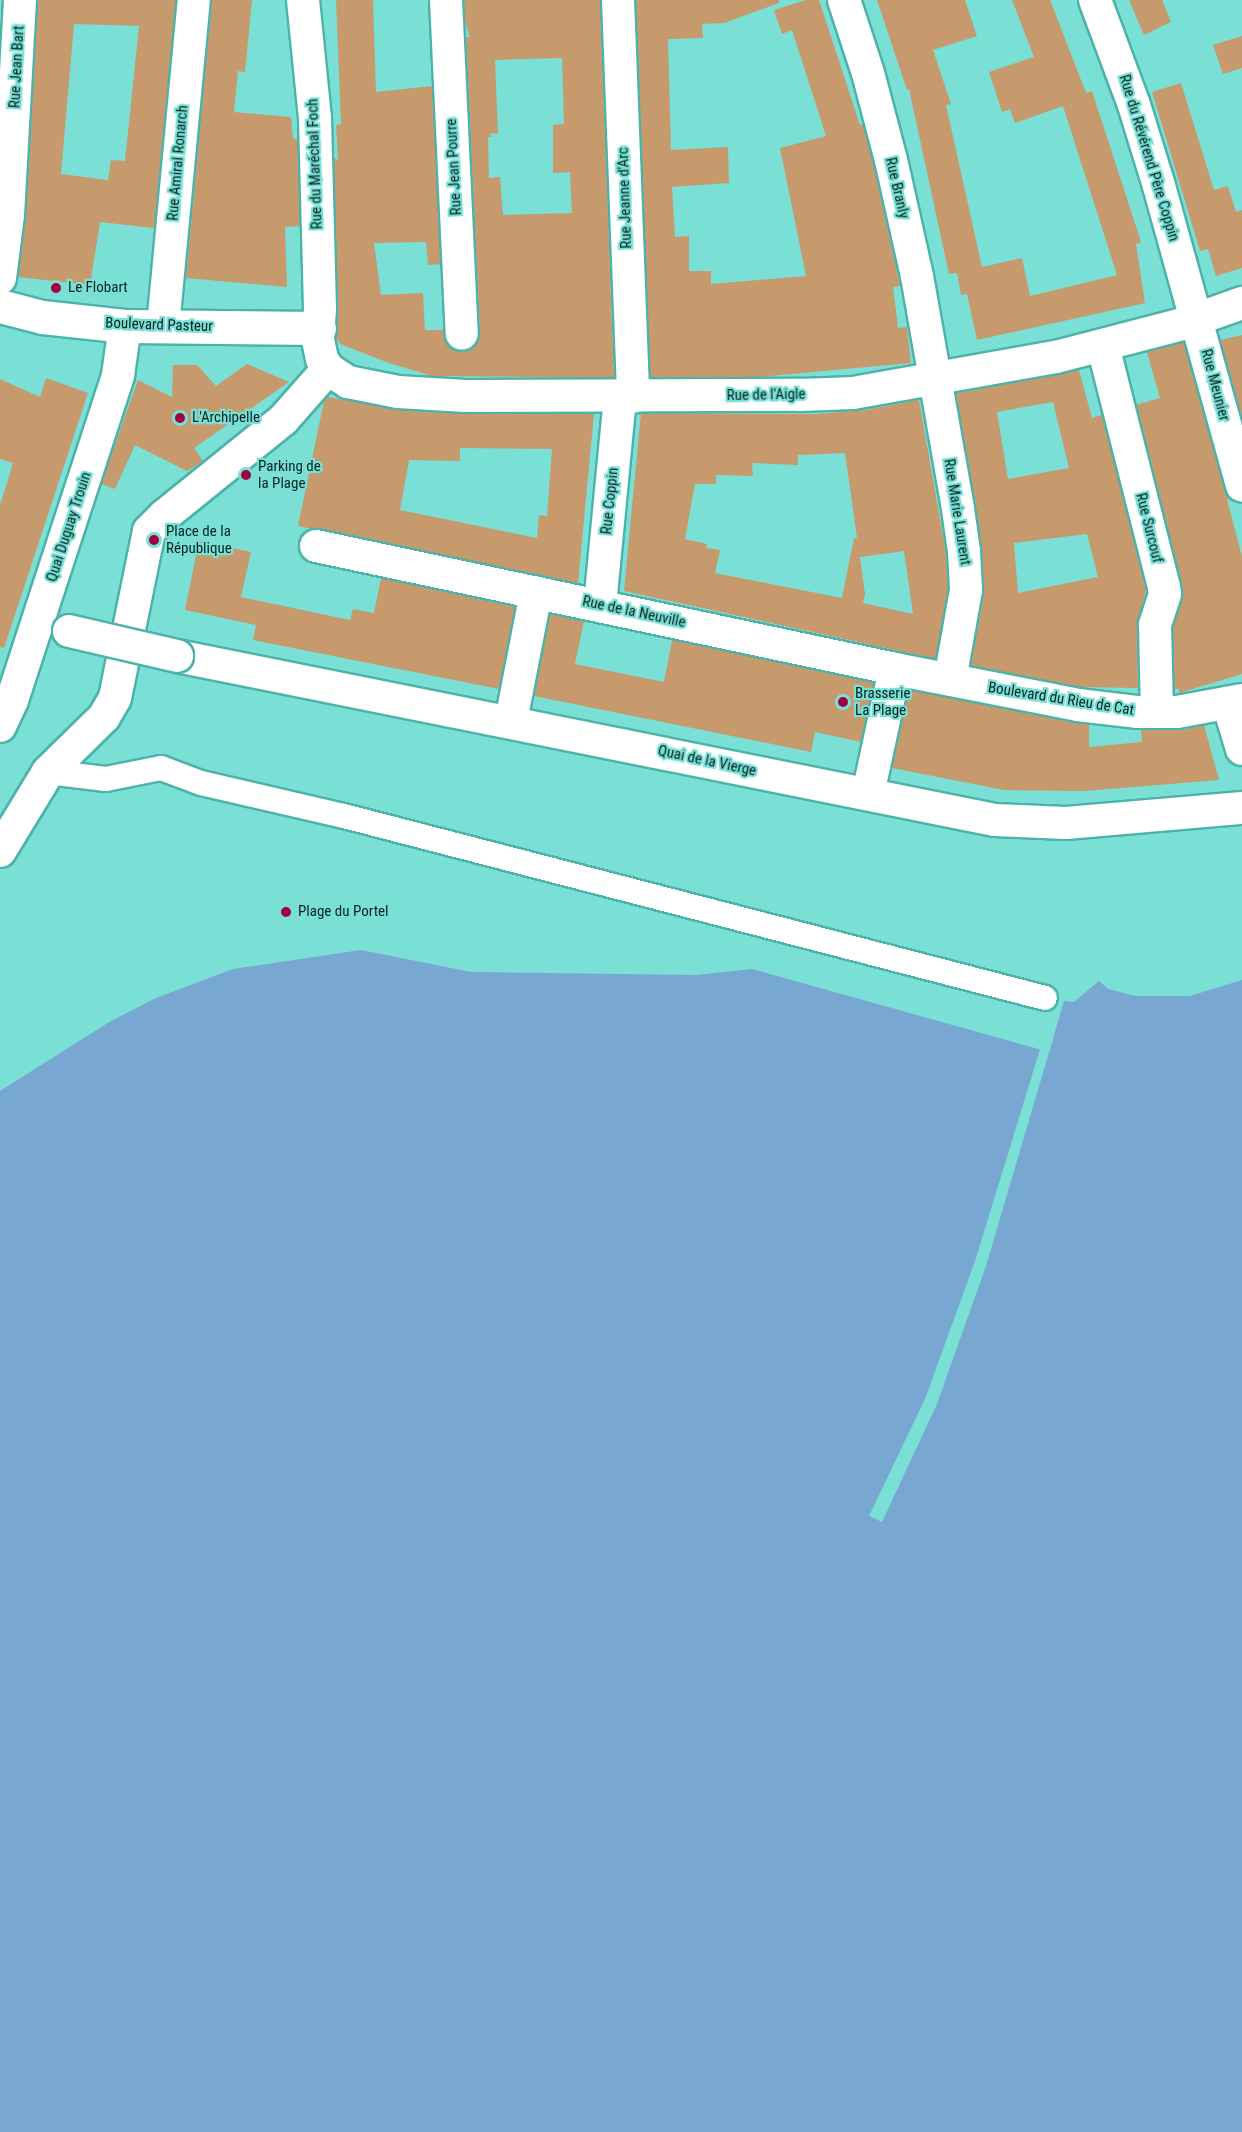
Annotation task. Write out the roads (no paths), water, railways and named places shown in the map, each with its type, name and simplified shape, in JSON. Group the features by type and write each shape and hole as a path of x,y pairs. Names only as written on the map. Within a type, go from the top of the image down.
{"street":[{"name":"Rue Jean Bart","path":"0,278 8,215 20,0"},
{"name":"Rue Amiral Ronarch","path":"163,326 194,0"},
{"name":"Rue du Maréchal Foch","path":"303,0 315,118 319,328"},
{"name":"Rue Jean Pourre","path":"446,0 462,334"},
{"name":"Rue Jeanne d'Arc","path":"618,0 626,397"},
{"name":"Rue Branly","path":"844,0 861,50 889,150 917,276 934,380"},
{"name":"Rue du Révérend Père Coppin","path":"1095,0 1134,105 1197,319"},
{"name":"Rue de l'Aigle","path":"328,369 348,382 398,392 466,396 626,397 830,394 934,380 1103,346 1197,319 1242,303"},
{"name":"Boulevard Pasteur","path":"0,306 42,317 125,326 319,328"},
{"name":"Rue Meunier","path":"1197,319 1242,486"},
{"name":"Quai Duguay Trouin","path":"0,726 12,700 118,375 125,326"},
{"path":"0,851 48,772 110,709 123,670 144,543 152,527 283,420 328,369 322,359 319,328"},
{"name":"Rue Surcouf","path":"1103,346 1164,587 1165,594 1155,625 1157,712"},
{"name":"Rue Marie Laurent","path":"934,380 958,509 966,570 963,611 951,680"},
{"name":"Rue Coppin","path":"600,605 626,397"},
{"name":"Rue de la Neuville","path":"316,546 951,680"},
{"path":"511,721 536,592"},
{"name":"Quai de la Vierge","path":"38,622 177,656 511,721 978,817 1038,823 1106,820 1242,808"},
{"path":"868,794 895,669"},
{"name":"Boulevard du Rieu de Cat","path":"951,680 1104,709 1177,712 1235,701"},
{"path":"1235,701 1242,749"},
{"path":"48,772 106,778 161,768 201,783 344,816 1045,998"}],"water":[{"path":"361,950 471,972 696,975 752,969 1049,1052 1064,1001 1074,1002 1099,981 1108,989 1135,996 1190,996 1242,980 1242,2132 0,2132 0,1091 111,1021 156,998 233,969"}],"place":[{"name":"Le Flobart","path":"56,288"},
{"name":"L'Archipelle","path":"180,418"},
{"name":"Parking de la Plage","path":"246,475"},
{"name":"Place de la République","path":"154,540"},
{"name":"Brasserie La Plage","path":"843,702"},
{"name":"Plage du Portel","path":"286,912"}]}
